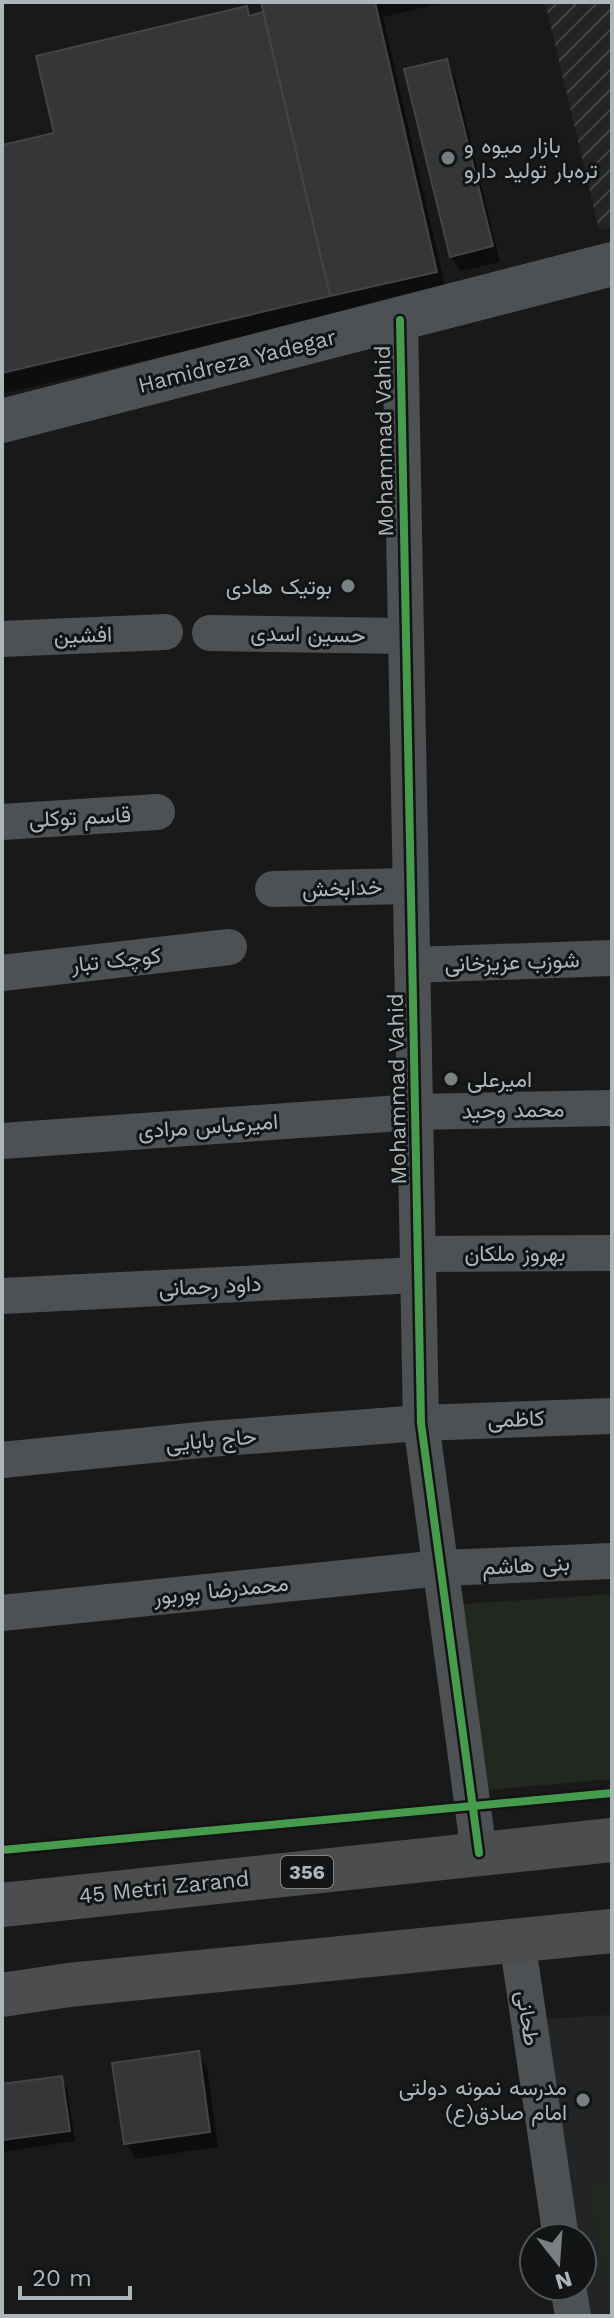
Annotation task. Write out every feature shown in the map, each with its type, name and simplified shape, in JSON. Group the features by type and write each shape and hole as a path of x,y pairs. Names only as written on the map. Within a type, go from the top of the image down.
{"main road":[{"name":"45 Metri Zarand","path":"2,1905 612,1840"},
{"path":"2,1995 69,1985 612,1931"}],"street":[{"name":"Hamidreza Yadegar","path":"2,421 612,264"},
{"name":"Mohammad Vahid","path":"400,320 421,1423 479,1853"},
{"name":"افشین","path":"2,639 165,632"},
{"name":"حسین اسدی","path":"210,633 406,636"},
{"name":"قاسم توکلی","path":"2,822 157,812"},
{"name":"خدابخش","path":"273,889 410,886"},
{"name":"کوچک تبار","path":"2,973 229,947"},
{"name":"شوزب عزیزخانی","path":"412,965 612,958"},
{"name":"محمد وحید","path":"415,1112 612,1108"},
{"name":"امیرعباس مرادی","path":"2,1141 415,1112"},
{"name":"بهروز ملکان","path":"418,1264 612,1253"},
{"name":"داود رحمانی","path":"2,1296 418,1264"},
{"name":"کاظمی","path":"421,1423 612,1416"},
{"name":"حاج بابایی","path":"2,1460 210,1439 421,1423"},
{"name":"بنی هاشم","path":"441,1568 612,1561"},
{"name":"محمدرضا بوربور","path":"2,1613 441,1568"},
{"name":"طحانی","path":"517,1940 559,2222"}],"shaded area":[{"path":"545,2 612,2 612,227 599,230"},
{"path":"612,1594 612,1779 476,1791 462,1604"},
{"name":"مدرسه نمونه دولتی امام صادق(ع)","path":"612,2015 612,2316 591,2316 589,2302 598,2302 598,2222 575,2222 538,2019"},
{"path":"612,2181 612,2310 598,2238 598,2222 595,2222 588,2186"}],"building":[{"path":"261,2 375,2 437,272 330,296"},
{"path":"247,6 249,16 263,12 330,296 2,373 2,145 54,133 36,56"},
{"name":"بازار میوه و تره‌بار تولید دارو","path":"447,59 493,246 450,257 404,69"},
{"path":"199,2051 210,2132 124,2144 112,2063"},
{"path":"62,2076 70,2131 2,2140 2,2084"}],"cycle path":[{"path":"400,320 421,1423 479,1853"},
{"path":"2,1850 612,1793"}],"place":[{"name":"بازار میوه و تره‌بار تولید دارو","path":"448,158"},
{"name":"بوتیک هادی","path":"348,586"},
{"name":"امیرعلی","path":"451,1079"},
{"name":"مدرسه نمونه دولتی امام صادق(ع)","path":"583,2100"}]}
